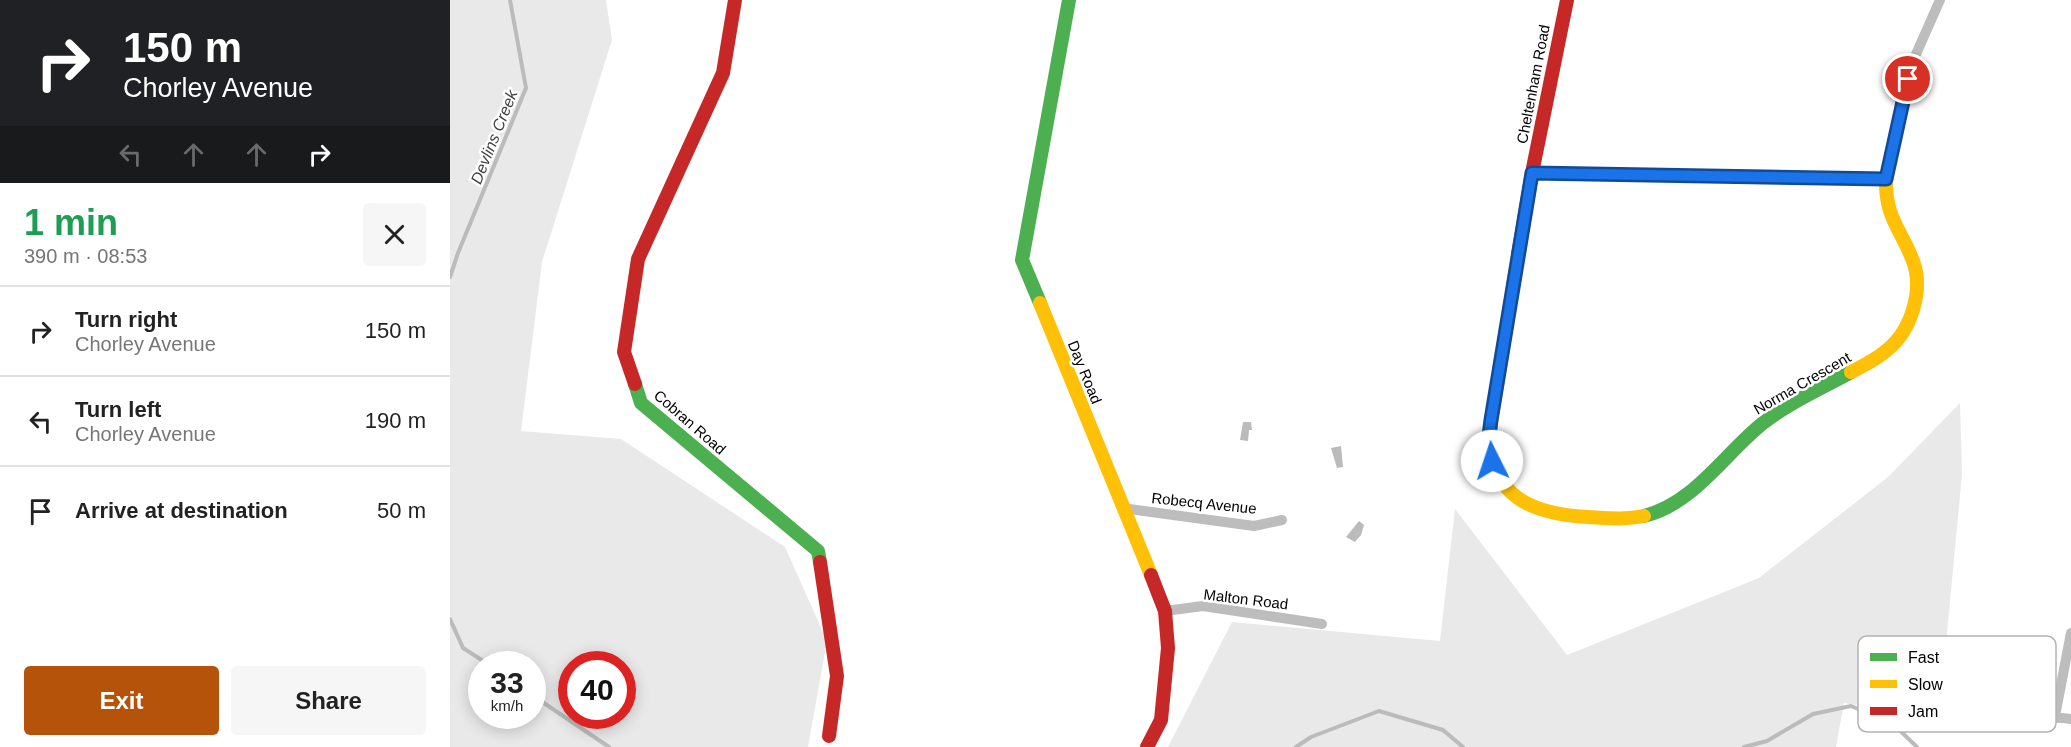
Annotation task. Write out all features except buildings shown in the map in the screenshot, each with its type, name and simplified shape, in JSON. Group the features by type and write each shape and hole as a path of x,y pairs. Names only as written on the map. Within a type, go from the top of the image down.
{"street":[{"name":"Cobran Road","path":"735,0 723,73 638,260 624,352 641,403 818,551 837,676 829,736"},
{"name":"Day Road","path":"1069,0 1022,260 1165,611 1168,648 1161,720 1147,747"},
{"name":"Cheltenham Road","path":"1509,489 1499,476 1492,461 1488,444 1489,435 1532,173 1567,0"},
{"path":"1532,173 1886,179 1902,97 1913,61 1940,0"},
{"name":"Norma Crescent","path":"1509,489 1524,503 1554,514 1630,519 1662,511 1689,491 1765,421 1888,350 1898,339 1912,312 1917,284 1916,270 1910,254 1896,230 1887,206 1886,179"},
{"name":"Robecq Avenue","path":"1122,508 1254,526 1282,520"},
{"name":"Malton Road","path":"1165,611 1203,606 1323,624"},
{"path":"2056,711 2071,633"},
{"path":"2056,716 2071,719"}],"shaded area":[{"path":"450,0 606,0 612,40 542,262 521,431 621,439 785,547 827,641 808,747 450,747"},
{"path":"1960,403 1962,474 1947,636 1858,636 1858,705 1844,703 1836,747 1168,747 1232,622 1440,641 1455,509 1567,655 1759,578 1888,477"},
{"path":"1243,422 1251,422 1252,430 1249,430 1248,441 1240,440"},
{"path":"1341,446 1343,467 1337,468 1331,448"},
{"path":"1359,521 1364,525 1361,535 1355,542 1346,537"}],"waterway":[{"name":"Devlins Creek","path":"450,277 526,88 510,0"},
{"name":"Devlins Creek","path":"450,619 463,648 468,651"},
{"name":"Devlins Creek","path":"546,704 609,747"},
{"path":"1744,747 1767,741 1813,714 1851,706 1858,709"},
{"path":"1296,747 1311,737 1379,711 1443,730 1463,747"},
{"path":"1901,732 1917,747"}],"traffic: fast":[{"path":"1040,303 1022,260 1069,0"},
{"path":"1644,516 1662,510 1694,489 1749,435 1773,415 1851,372"},
{"path":"635,384 641,403 818,551 820,562"}],"traffic: slow":[{"path":"1851,372 1879,356 1895,342 1909,321 1916,297 1916,272 1891,214 1886,192 1886,179"},
{"path":"1518,255 1489,435 1498,474 1507,488 1519,498 1550,512 1609,518 1644,516"},
{"path":"1040,303 1151,575"}],"traffic: jam":[{"path":"635,384 624,352 638,259 723,73 735,0"},
{"path":"1518,255 1567,0"},
{"path":"820,562 837,676 829,736"},
{"path":"1147,747 1161,720 1168,648 1165,611 1151,575"}],"route":[{"path":"1492,461 1488,444 1491,420 1532,173 1886,179 1902,97 1908,79"}]}
